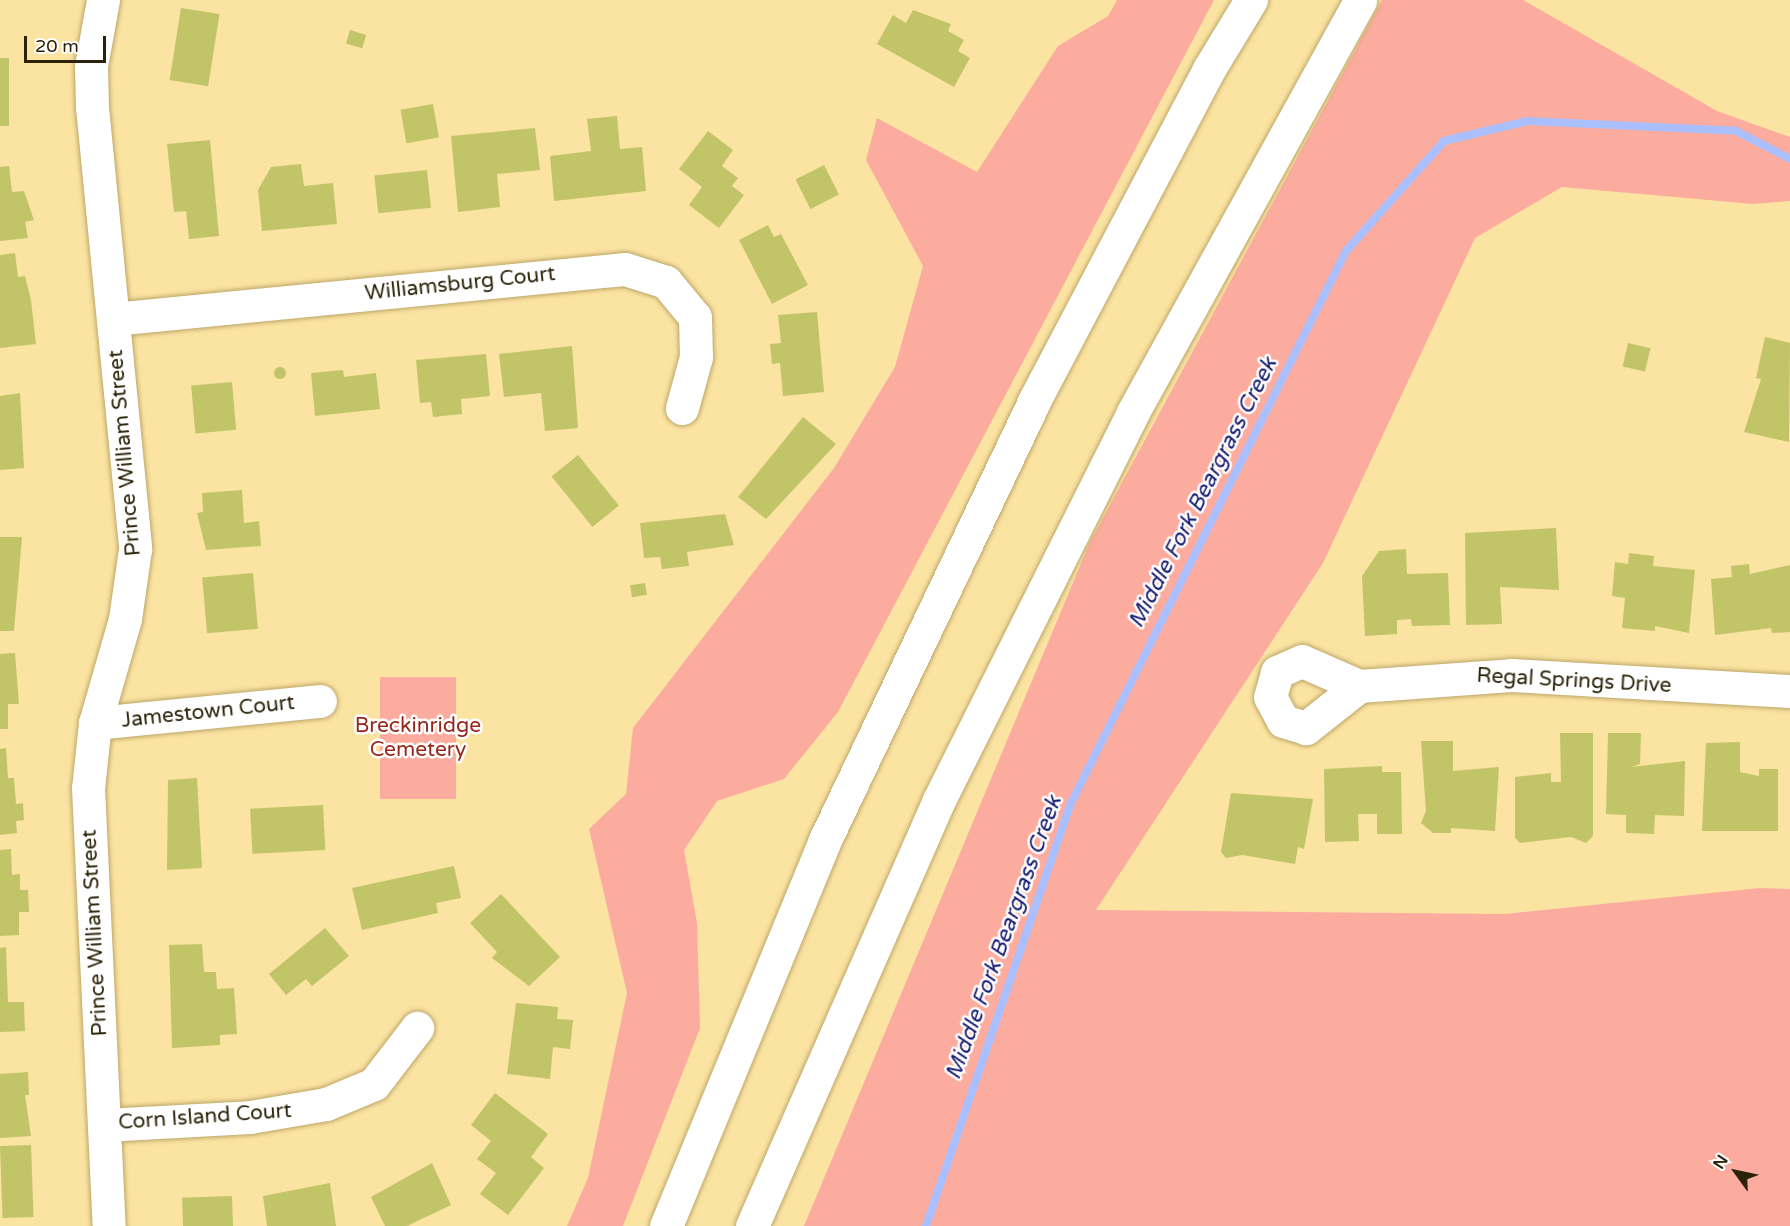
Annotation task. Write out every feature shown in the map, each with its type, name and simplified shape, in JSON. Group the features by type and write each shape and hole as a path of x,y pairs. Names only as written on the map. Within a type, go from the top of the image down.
{"main road":[{"name":"Prince William Street","path":"104,0 91,66 92,107 135,549 126,620 95,723 88,788 109,1226"},
{"path":"666,1226 824,842 1003,466 1209,69 1251,0"},
{"path":"752,1226 939,800 1133,412 1308,85 1360,0"},
{"name":"Williamsburg Court","path":"113,319 625,269 666,282 695,317 696,357 682,408"},
{"name":"Regal Springs Drive","path":"1359,686 1511,675 1790,691"},
{"name":"Jamestown Court","path":"95,723 320,701"},
{"name":"Corn Island Court","path":"104,1125 250,1117 326,1104 374,1084 417,1028"}],"green space":[{"path":"1117,0 1214,0 838,712 784,779 717,801 684,850 697,923 700,1028 623,1226 567,1226 588,1178 627,993 589,829 626,794 633,728 834,468 895,367 923,266 866,160 877,118 977,172 1058,46 1108,16"},
{"path":"1382,0 1523,0 1717,111 1790,137 1790,201 1753,204 1562,187 1475,238 1323,563 1096,910 1505,914 1760,888 1790,889 1790,1226 804,1226 1090,542"},
{"name":"Breckinridge Cemetery","path":"380,677 456,677 456,799 380,799"}],"building":[{"path":"181,8 220,14 208,86 170,80"},
{"path":"913,10 951,24 948,31 964,40 958,51 970,58 954,87 877,44 893,15 906,23"},
{"path":"350,30 366,35 362,48 346,43"},
{"path":"0,58 9,58 9,126 0,126"},
{"path":"433,104 439,137 406,143 401,110"},
{"path":"617,116 620,149 642,147 646,191 554,201 550,156 591,151 587,119"},
{"path":"535,128 540,170 497,174 500,207 458,212 451,136"},
{"path":"708,131 733,150 722,166 738,178 732,186 744,195 719,228 689,205 702,187 679,169"},
{"path":"210,140 219,236 189,239 186,211 174,212 167,144"},
{"path":"301,164 304,186 333,183 337,224 262,231 258,190 271,167"},
{"path":"824,165 839,194 810,209 795,180"},
{"path":"9,166 12,192 24,191 34,220 25,222 28,238 0,241 0,167"},
{"path":"427,170 431,208 378,213 374,176"},
{"path":"768,225 774,237 781,234 808,285 772,304 739,240"},
{"path":"15,253 18,277 25,276 31,300 36,344 0,348 0,255"},
{"path":"817,312 824,392 783,396 780,363 772,364 770,344 781,343 778,315"},
{"path":"1765,337 1790,343 1789,442 1744,432 1761,379 1756,378"},
{"path":"1628,343 1650,348 1645,372 1623,366"},
{"path":"572,346 578,428 545,431 541,393 504,397 499,354"},
{"path":"486,354 490,396 461,399 462,414 433,417 431,402 420,403 416,360"},
{"path":"282,367 285,368 285,378 278,379 275,378 274,371 275,368"},
{"path":"343,370 344,377 376,373 380,409 315,416 311,373"},
{"path":"232,382 236,430 195,433 191,386"},
{"path":"20,393 24,468 0,470 0,396"},
{"path":"803,417 836,444 766,519 738,497"},
{"path":"578,455 619,506 592,527 552,476"},
{"path":"242,490 244,523 259,521 261,546 206,550 197,513 203,512 202,493"},
{"path":"725,514 734,545 687,552 689,566 662,569 660,557 644,558 640,523"},
{"path":"1556,528 1559,590 1500,587 1502,624 1466,625 1465,533"},
{"path":"0,537 22,537 14,631 0,631"},
{"path":"1406,549 1407,574 1448,573 1450,625 1412,626 1411,619 1397,620 1397,634 1365,636 1362,576 1379,551"},
{"path":"1629,553 1654,556 1653,566 1695,570 1689,633 1655,626 1655,631 1622,628 1625,598 1612,596 1615,562 1628,564"},
{"path":"1749,564 1750,574 1790,565 1790,632 1772,633 1771,628 1715,635 1711,579 1732,577 1731,566"},
{"path":"253,573 258,629 207,633 202,577"},
{"path":"645,583 647,595 632,597 630,585"},
{"path":"15,653 19,704 8,704 8,729 0,729 0,654"},
{"path":"1560,733 1593,733 1593,836 1586,843 1571,837 1520,843 1515,838 1515,777 1551,773 1551,782 1561,782"},
{"path":"1608,733 1641,733 1640,764 1631,767 1685,761 1684,816 1655,815 1654,834 1626,833 1626,815 1606,814"},
{"path":"1421,741 1453,741 1453,771 1499,767 1495,831 1451,828 1451,833 1433,833 1421,823 1426,811"},
{"path":"1740,742 1740,772 1759,776 1759,769 1778,769 1778,831 1702,831 1706,743"},
{"path":"6,748 8,778 14,778 16,804 23,803 24,820 16,821 17,833 0,835 0,749"},
{"path":"1382,766 1382,772 1401,772 1402,834 1377,834 1377,814 1358,814 1359,841 1325,842 1324,769"},
{"path":"197,778 202,868 167,870 168,780"},
{"path":"1231,793 1313,799 1304,849 1298,847 1295,864 1242,855 1226,858 1221,852"},
{"path":"323,805 325,850 252,854 250,809"},
{"path":"11,849 12,875 20,874 20,890 28,890 29,912 19,912 19,935 0,936 0,850"},
{"path":"454,866 461,898 436,903 438,913 362,930 352,888"},
{"path":"501,894 560,957 529,986 492,958 497,952 470,923"},
{"path":"325,928 349,956 312,986 306,979 286,995 269,974"},
{"path":"202,944 204,972 216,972 217,989 234,988 237,1034 220,1035 220,1045 172,1048 169,945"},
{"path":"6,947 8,1002 24,1002 25,1031 0,1032 0,948"},
{"path":"516,1003 558,1007 557,1019 573,1020 570,1049 553,1047 550,1079 507,1074"},
{"path":"28,1072 29,1095 25,1095 31,1136 0,1138 0,1074"},
{"path":"495,1093 548,1134 531,1157 544,1168 508,1215 480,1194 496,1173 477,1159 491,1141 471,1125"},
{"path":"31,1145 34,1217 3,1218 0,1146"},
{"path":"432,1163 451,1205 407,1226 385,1226 371,1197"},
{"path":"330,1183 336,1226 267,1226 263,1196"},
{"path":"232,1196 233,1226 183,1226 182,1198"}],"waterway":[{"name":"Middle Fork Beargrass Creek","path":"926,1226 1070,805 1346,251 1444,141 1527,121 1736,131 1790,159"}]}
